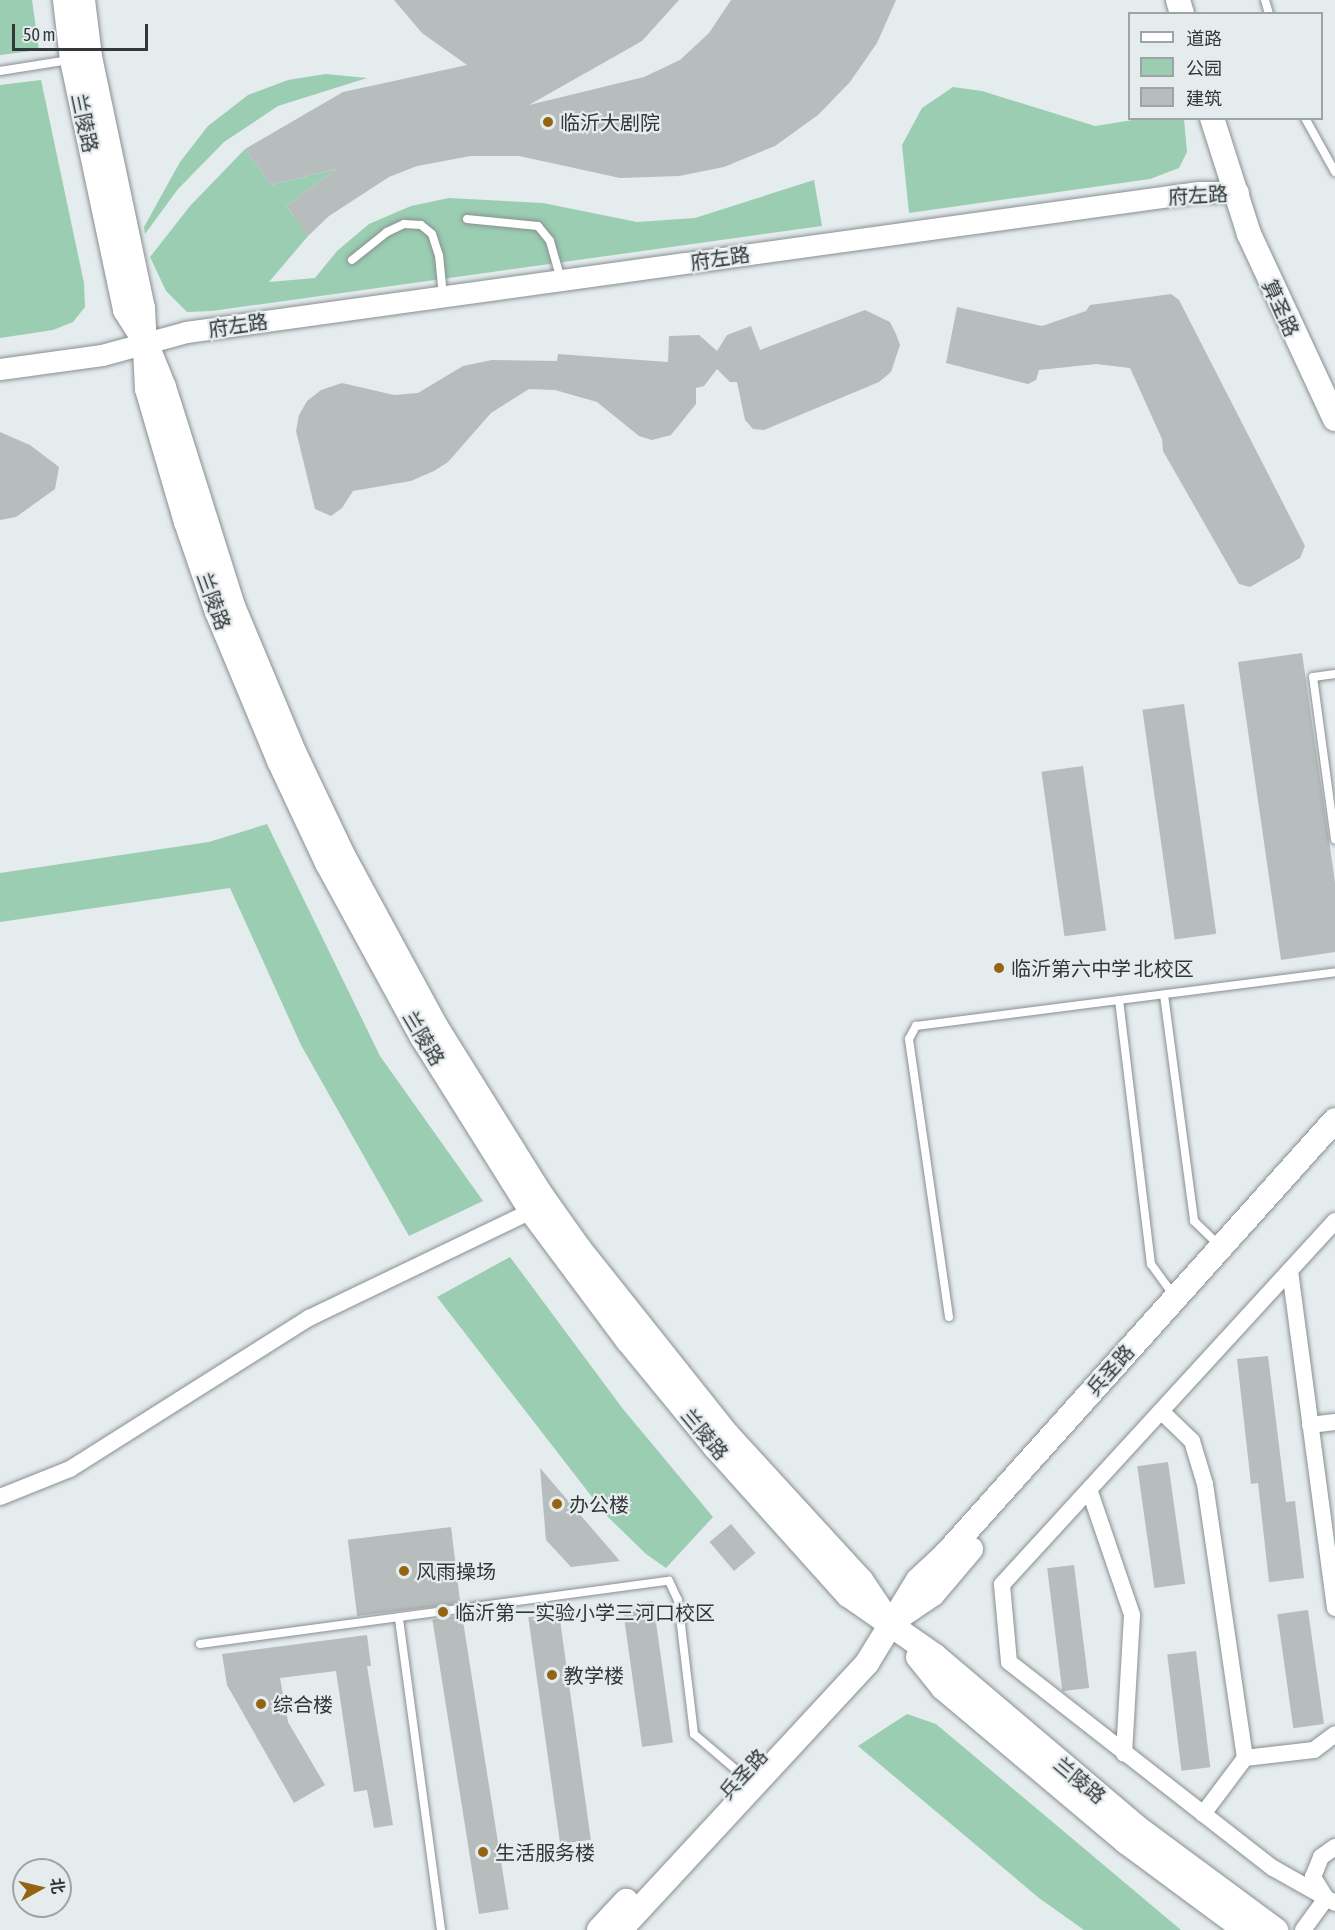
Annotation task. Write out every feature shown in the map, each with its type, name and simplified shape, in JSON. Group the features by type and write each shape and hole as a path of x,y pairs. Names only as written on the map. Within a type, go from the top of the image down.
{"main road":[{"name":"兰陵路","path":"65,0 72,60 125,310 147,345 233,606 295,754 343,855 427,1010 540,1193 641,1330 777,1492 861,1580 891,1623 943,1688 1126,1842 1245,1930"},
{"name":"兰陵路","path":"83,0 90,57 143,308 147,345 147,389 186,522 217,612 279,761 390,982 531,1211 628,1341 765,1504 848,1595 934,1655 1138,1828 1276,1930"},
{"name":"算圣路","path":"1213,120 1238,192 1249,234 1335,419"},
{"name":"算圣路","path":"1228,120 1236,150 1238,192 1264,234 1335,383"},
{"name":"兵圣路","path":"620,1930 867,1663 918,1580 945,1555 1335,1120"},
{"name":"兵圣路","path":"599,1930 856,1653 891,1623 933,1594 1335,1143"}],"street":[{"name":"府左路","path":"0,360 100,346 147,345 186,332 1199,192 1238,192"},
{"name":"府左路","path":"0,369 147,345 1201,202 1238,192"},
{"path":"0,1497 70,1469 309,1318 531,1211"},
{"path":"1331,1900 1273,1868 1009,1662 1002,1585 1090,1492 1335,1221"},
{"path":"1290,1271 1335,1608"},
{"path":"1162,1412 1192,1441 1205,1484 1245,1758 1203,1814"},
{"path":"1310,1425 1335,1422"},
{"path":"1090,1492 1132,1615 1124,1754"},
{"path":"1245,1758 1314,1750 1335,1734"},
{"path":"1331,1900 1313,1877 1321,1857 1335,1847"},
{"path":"1303,1930 1331,1900"}],"lane":[{"path":"0,71 72,60"},
{"path":"1306,120 1335,171"},
{"path":"467,219 538,226 550,241 561,280"},
{"path":"352,260 387,232 404,224 421,225 432,234 439,255 443,297"},
{"path":"1335,674 1313,677 1335,840"},
{"path":"949,1317 909,1038 916,1026 1335,972"},
{"path":"1164,995 1194,1221 1220,1247"},
{"path":"1119,1000 1151,1264 1175,1297"},
{"path":"200,1644 669,1581 678,1600 694,1734 742,1775"},
{"path":"399,1619 441,1930"}],"green space":[{"path":"0,0 32,0 39,50 0,55"},
{"path":"326,74 367,78 278,106 224,142 178,189 145,234 144,227 180,162 208,126 248,95 288,80"},
{"path":"41,80 84,283 85,307 73,322 53,330 0,338 0,85"},
{"path":"953,87 982,91 1095,126 1133,120 1184,120 1187,152 1179,168 1150,179 909,213 902,145 922,108"},
{"path":"245,149 271,185 336,169 286,206 293,216 342,191 301,226 308,236 269,282 315,278 337,251 369,224 411,206 449,198 543,203 637,222 695,218 814,180 822,226 212,311 187,312 166,291 150,257 190,206"},
{"path":"267,824 380,1056 483,1201 409,1236 301,1045 230,888 0,922 0,873 209,842"},
{"path":"510,1257 623,1409 713,1517 666,1568 646,1554 606,1515 437,1297"},
{"path":"907,1714 936,1724 1181,1930 1084,1930 1039,1898 858,1746"}],"building":[{"name":"临沂大剧院","path":"394,0 679,0 642,41 529,105 644,77 680,60 709,33 731,0 896,0 877,43 850,82 818,115 775,146 724,167 679,176 620,178 519,156 471,156 417,166 389,177 329,216 308,236 286,206 336,169 271,185 245,149 343,92 467,65 422,33"},
{"path":"1171,294 1179,300 1305,546 1300,558 1250,587 1239,584 1163,451 1162,439 1130,368 1096,364 1039,370 1036,380 1028,384 946,363 957,307 1042,326 1086,311 1090,305"},
{"path":"865,310 890,322 896,334 900,345 891,372 879,382 764,430 753,429 745,420 737,382 730,382 717,369 704,386 696,388 696,404 671,435 652,440 639,436 597,402 555,390 529,389 491,413 448,462 434,471 411,481 353,491 342,508 331,516 315,509 296,431 299,415 307,401 321,390 342,383 394,395 418,393 463,366 492,360 557,361 558,354 668,362 669,336 699,335 717,351 727,335 751,326 760,350"},
{"path":"0,432 30,445 59,467 55,489 16,517 0,520"},
{"path":"1302,653 1335,882 1335,952 1281,960 1238,662"},
{"path":"1184,704 1216,934 1175,940 1142,710"},
{"path":"1083,766 1106,930 1065,936 1041,772"},
{"path":"1268,1356 1286,1502 1295,1501 1304,1578 1269,1582 1258,1483 1251,1484 1237,1359"},
{"path":"1168,1462 1185,1584 1154,1588 1137,1466"},
{"name":"办公楼","path":"540,1468 620,1561 571,1567 546,1540"},
{"path":"731,1524 755,1553 734,1571 710,1542"},
{"name":"风雨操场","path":"451,1527 460,1603 357,1616 348,1540"},
{"path":"1074,1565 1089,1688 1062,1691 1047,1568"},
{"name":"教学楼","path":"653,1601 673,1743 642,1747 622,1605"},
{"path":"1308,1610 1324,1724 1293,1728 1277,1614"},
{"name":"教学楼","path":"559,1613 591,1840 560,1844 528,1617"},
{"path":"462,1615 509,1909 479,1914 432,1620"},
{"name":"综合楼","path":"367,1635 371,1666 367,1666 393,1825 374,1828 367,1790 354,1792 336,1671 280,1678 288,1722 325,1785 294,1803 227,1685 222,1654"},
{"path":"1196,1651 1210,1767 1181,1771 1167,1655"}],"place":[{"name":"临沂大剧院","path":"548,122"},
{"name":"临沂第六中学 北校区","path":"999,968"},
{"name":"办公楼","path":"557,1504"},
{"name":"风雨操场","path":"404,1571"},
{"name":"临沂第一实验小学三河口校区","path":"443,1612"},
{"name":"教学楼","path":"552,1675"},
{"name":"综合楼","path":"261,1704"},
{"name":"生活服务楼","path":"483,1852"}]}
